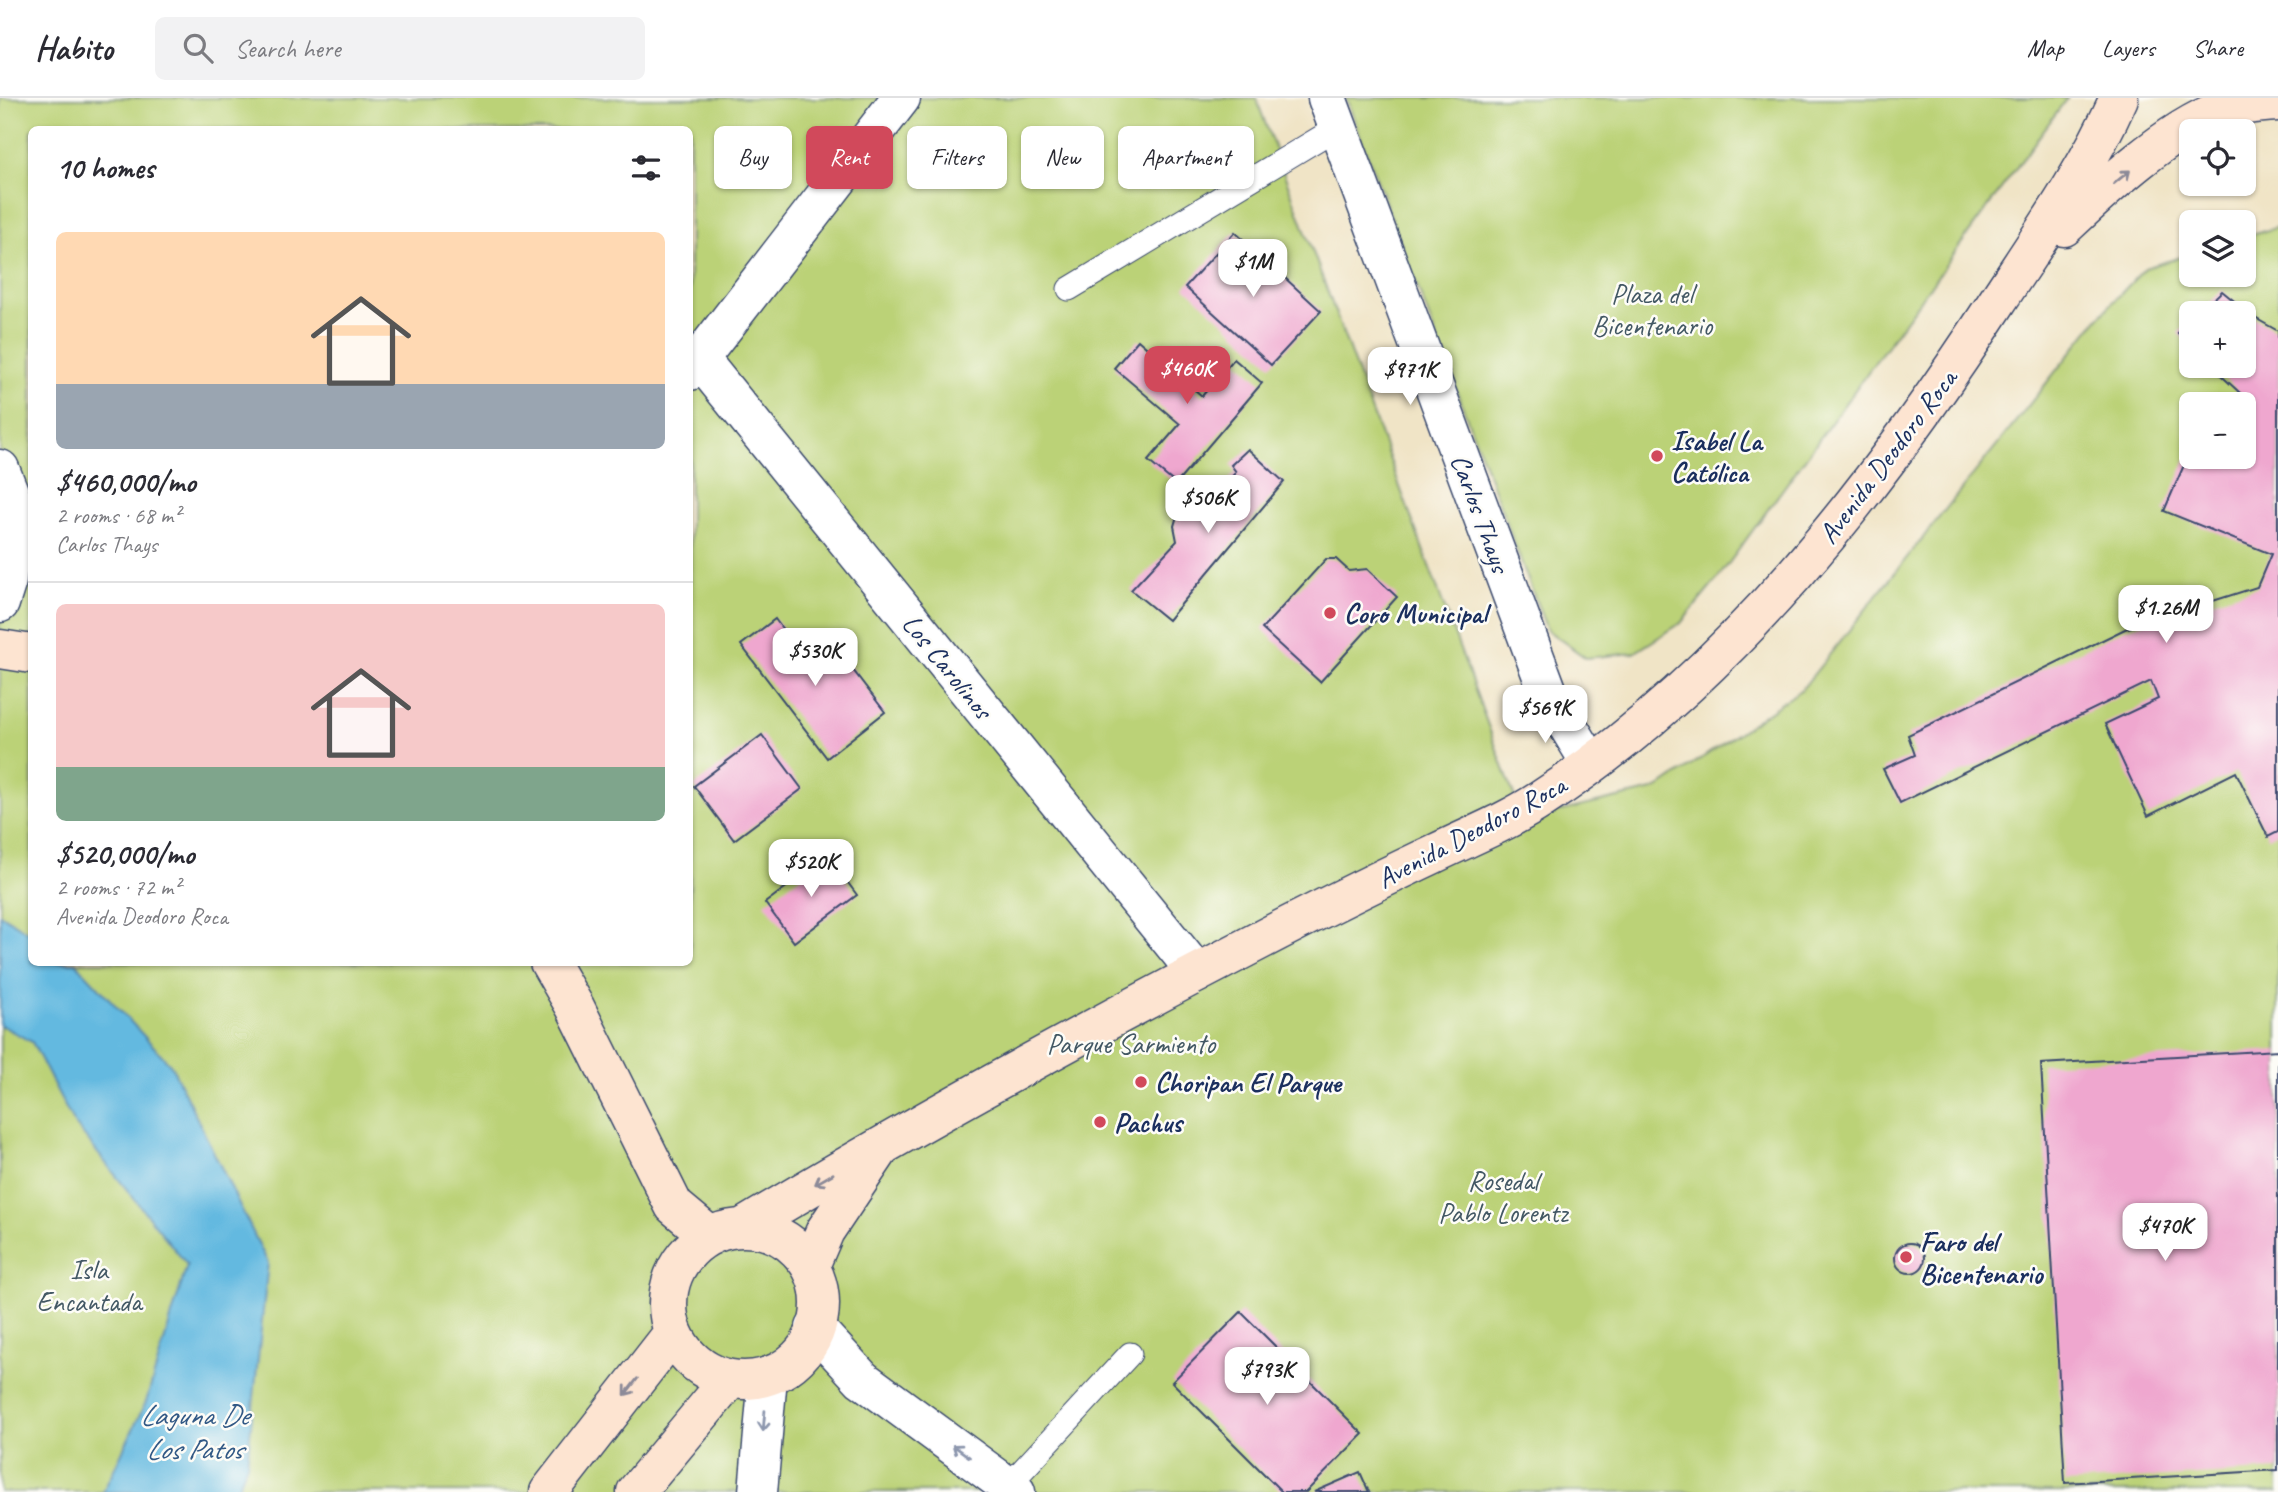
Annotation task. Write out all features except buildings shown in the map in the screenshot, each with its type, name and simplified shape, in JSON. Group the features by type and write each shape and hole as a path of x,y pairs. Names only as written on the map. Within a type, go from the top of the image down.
{"main road":[{"name":"Avenida Deodoro Roca","path":"726,1232 1197,973 1539,802 1591,764 1704,669 1809,559 1914,427 2067,201 2119,98"},
{"name":"Avenida Deodoro Roca","path":"2017,272 2090,203 2173,138 2218,111 2278,102"},
{"path":"0,649 28,653"},
{"path":"551,966 575,1007 674,1206 726,1232"},
{"name":"Avenida Deodoro Roca","path":"810,1266 825,1231 883,1145"},
{"path":"762,1229 781,1237 797,1250 810,1266 820,1307 815,1328 805,1349 789,1365 768,1376 749,1380 730,1379 707,1370 687,1354 673,1333 667,1310 669,1287 678,1266 691,1248 726,1232 762,1229"},
{"path":"549,1492 673,1333"},
{"path":"636,1492 730,1379"}],"street":[{"path":"694,365 901,98"},
{"name":"Carlos Thays","path":"1332,113 1549,695 1591,764"},
{"name":"Los Carolinos","path":"694,365 1197,973"},
{"path":"0,469 23,517 28,534"},
{"path":"0,603 23,517"},
{"path":"815,1328 862,1379 1012,1489"},
{"path":"758,1492 768,1376"}],"lane":[{"path":"1069,289 1332,113"},
{"path":"1012,1489 1130,1354"}],"green space":[{"name":"Parque Sarmiento","path":"0,98 1256,98 1523,820 1657,789 1802,689 2100,316 2145,268 2179,258 2179,287 2256,287 2256,233 2278,227 2278,1492 0,1492"},
{"name":"Plaza del Bicentenario","path":"1346,98 2067,98 1716,581 1681,623 1634,653 1586,658 1547,630"}],"water":[{"name":"Laguna De Los Patos","path":"0,914 28,932 28,966 79,966 171,1065 268,1263 247,1464 236,1492 103,1492 146,1402 187,1265 73,1122 32,1042 0,1025"}],"place":[{"name":"Isabel La Católica","path":"1657,456"},
{"name":"Coro Municipal","path":"1330,613"},
{"name":"Choripan El Parque","path":"1141,1082"},
{"name":"Pachus","path":"1100,1122"},
{"name":"Faro del Bicentenario","path":"1906,1257"}],"park label":[{"name":"Rosedal Pablo Lorentz","path":"1503,1196"},
{"name":"Isla Encantada","path":"89,1285"}]}
